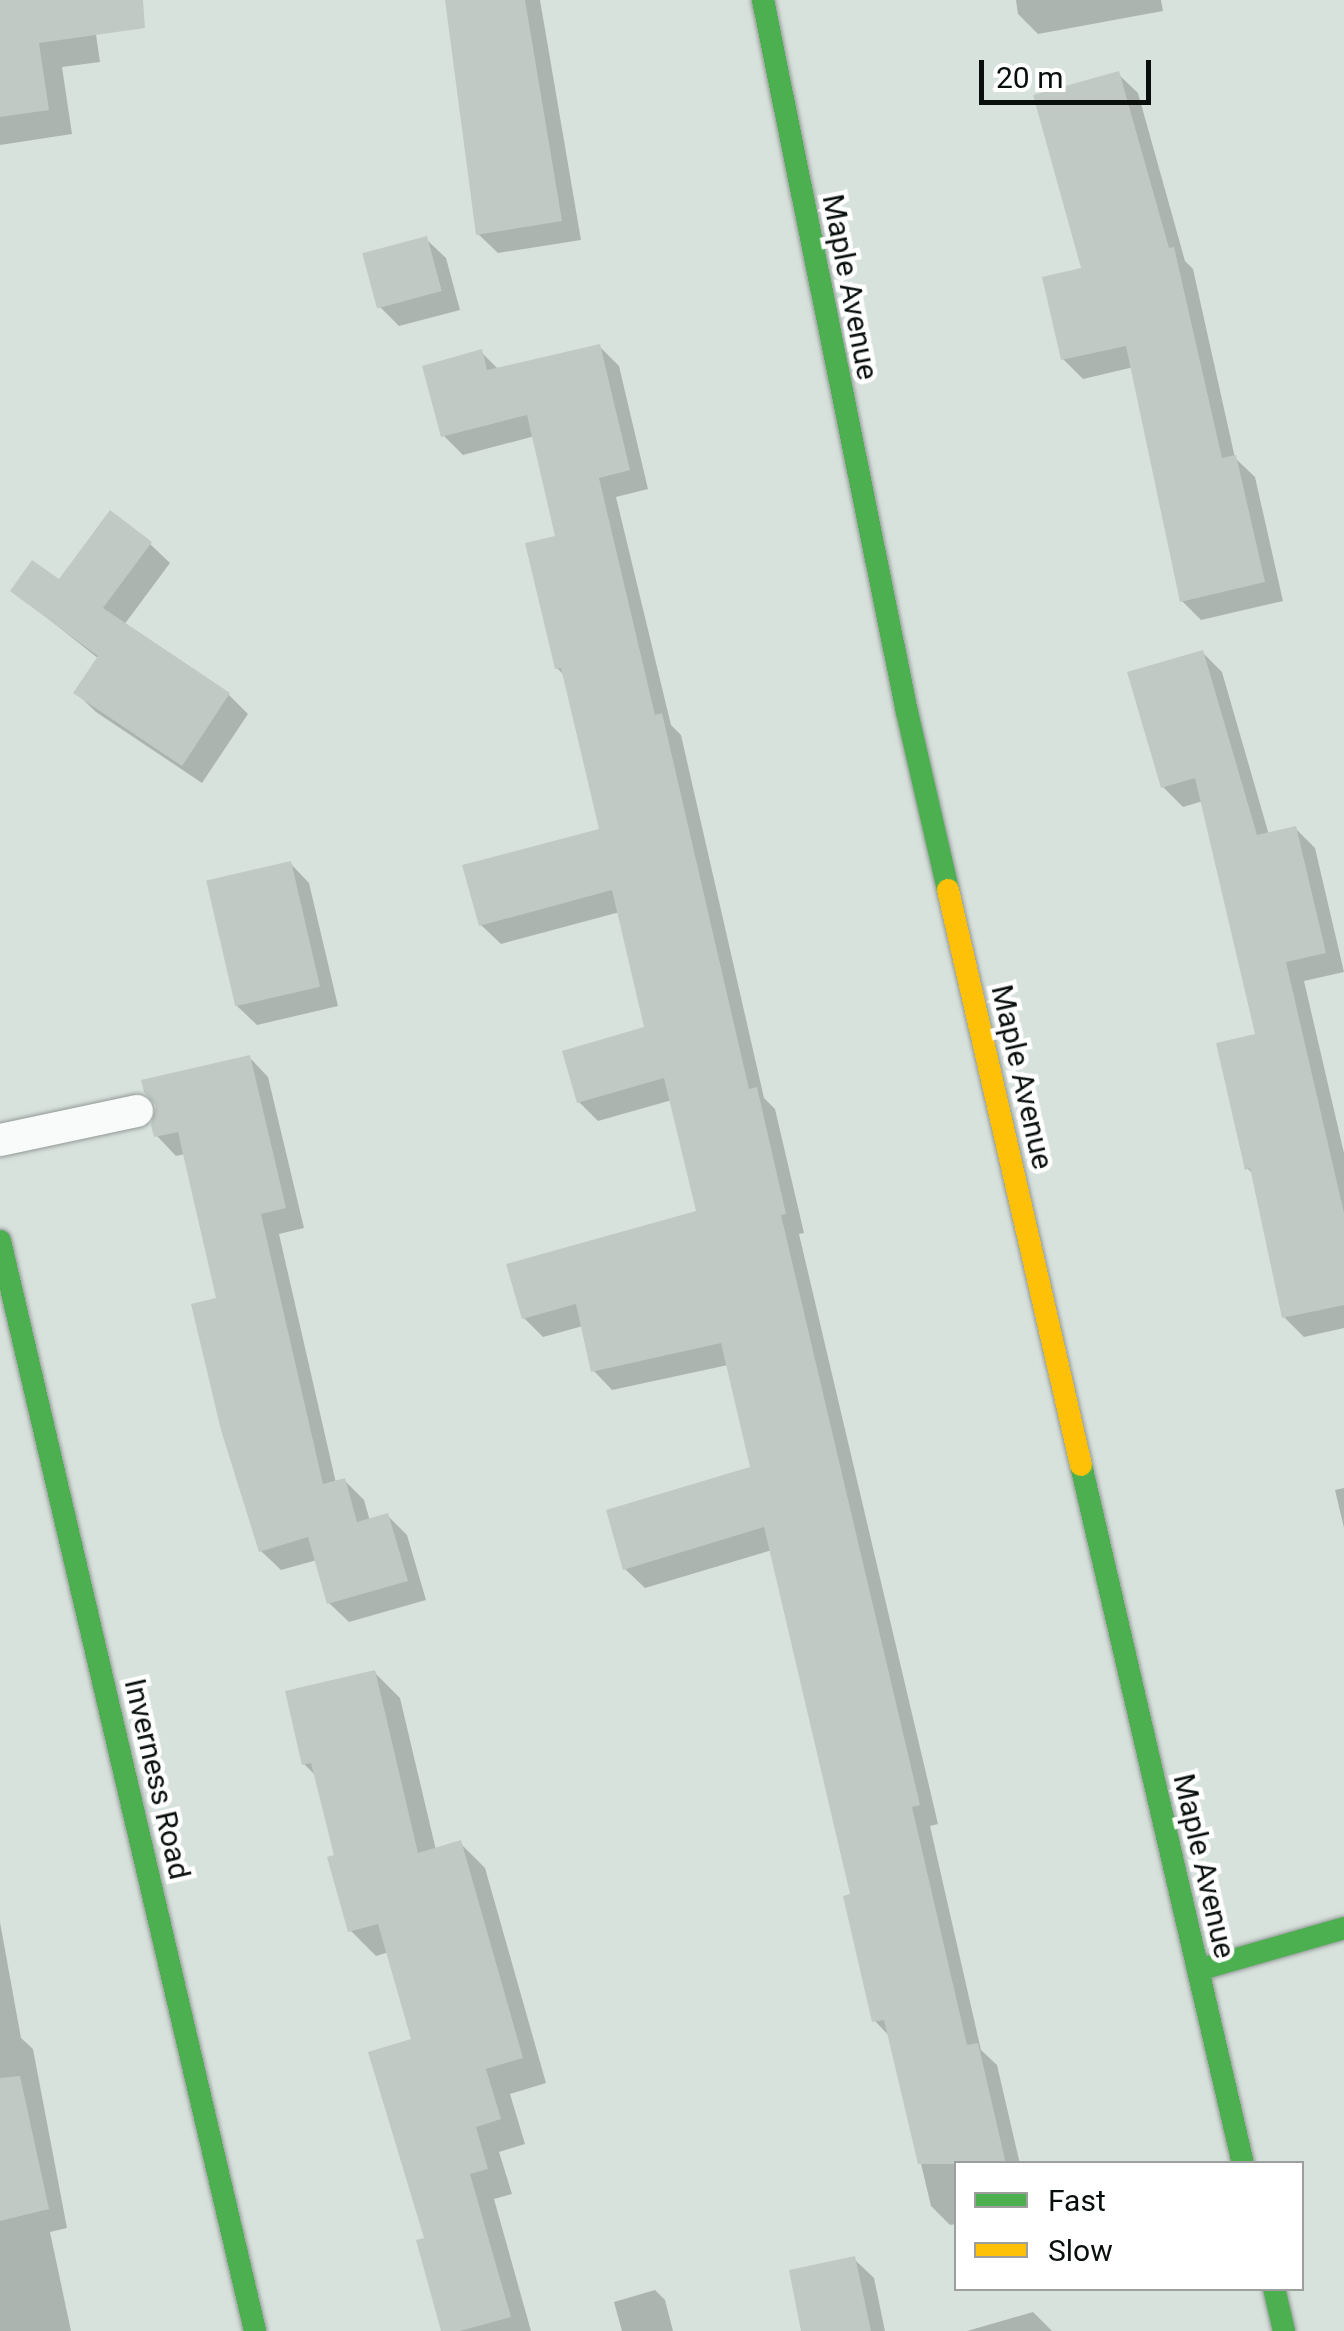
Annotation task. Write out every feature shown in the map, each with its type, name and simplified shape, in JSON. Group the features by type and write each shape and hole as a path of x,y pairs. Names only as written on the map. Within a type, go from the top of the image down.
{"main road":[{"name":"Maple Avenue","path":"763,0 907,712 1243,2161"},
{"name":"Inverness Road","path":"0,1241 255,2331"},
{"path":"1198,1970 1344,1928"},
{"path":"1275,2291 1284,2331"}],"lane":[{"path":"0,1140 137,1112"}],"building":[{"path":"0,0 143,0 145,28 39,43 49,110 0,117"},
{"path":"445,0 525,0 562,221 476,235"},
{"path":"1119,71 1169,248 1174,247 1222,458 1236,455 1265,582 1180,602 1126,346 1061,360 1042,277 1081,268 1033,95"},
{"path":"427,236 442,291 377,308 362,253"},
{"path":"600,344 630,470 599,478 655,715 662,713 749,1089 757,1087 786,1214 781,1215 920,1805 912,1807 967,2045 978,2043 1005,2161 918,2164 884,2020 872,2022 843,1896 850,1894 764,1527 623,1570 606,1510 750,1467 721,1343 591,1372 576,1304 522,1319 506,1264 696,1211 664,1078 577,1103 562,1051 644,1027 612,890 479,926 462,865 599,829 561,668 555,669 525,543 555,536 527,415 441,437 422,366 482,349 487,370"},
{"path":"110,510 152,542 103,608 230,693 182,766 73,693 98,656 10,591 32,560 59,579"},
{"path":"1203,650 1257,835 1296,826 1326,953 1286,962 1344,1213 1344,1305 1282,1318 1250,1168 1245,1170 1216,1043 1255,1034 1195,778 1161,788 1127,672"},
{"path":"291,861 320,987 235,1006 206,881"},
{"path":"250,1055 286,1208 261,1214 323,1484 345,1478 357,1522 388,1513 408,1581 327,1604 308,1537 259,1552 221,1430 191,1304 216,1298 178,1132 154,1137 151,1125 156,1106 144,1092 141,1080"},
{"path":"375,1670 418,1853 461,1840 523,2058 486,2069 501,2119 476,2127 488,2169 470,2174 511,2317 460,2331 441,2331 416,2240 424,2238 368,2052 411,2039 378,1924 348,1932 327,1857 334,1855 311,1763 302,1765 285,1691"},
{"path":"20,2076 49,2209 0,2221 0,2078"},
{"path":"855,2256 871,2331 801,2331 789,2270"}],"traffic: fast":[{"path":"763,0 907,712 948,890"},
{"path":"0,1241 255,2331"},
{"path":"1081,1465 1242,2161"},
{"path":"1198,1970 1344,1928"},
{"path":"1275,2291 1284,2331"}],"traffic: slow":[{"path":"948,890 1081,1465"}]}
